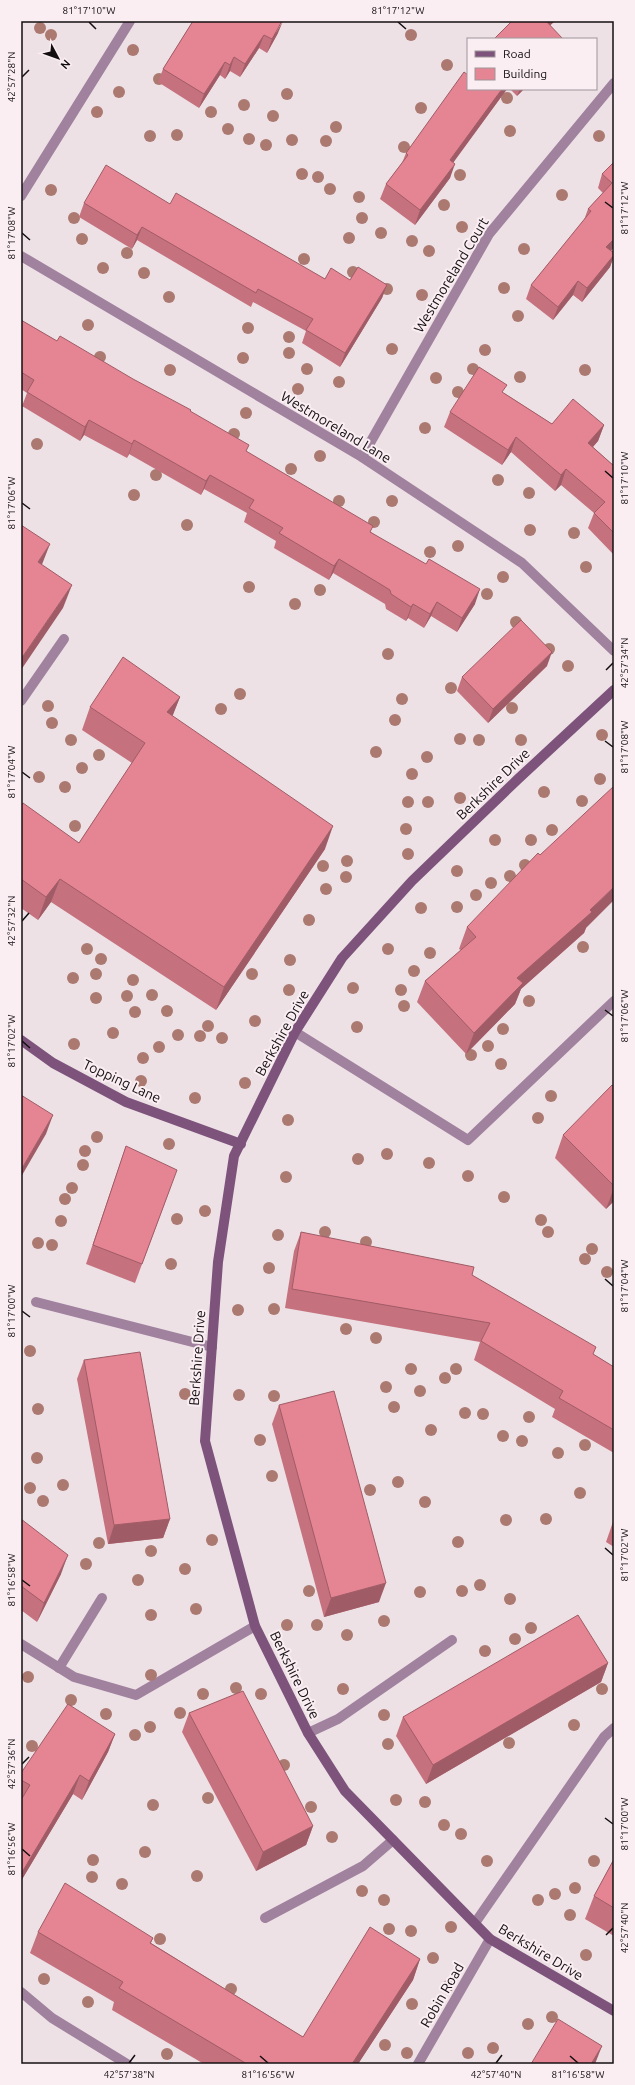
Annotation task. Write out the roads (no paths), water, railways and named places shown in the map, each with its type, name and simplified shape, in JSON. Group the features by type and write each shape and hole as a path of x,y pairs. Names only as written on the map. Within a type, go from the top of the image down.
{"street":[{"path":"21,196 130,21"},
{"name":"Westmoreland Court","path":"362,457 489,234 614,83"},
{"name":"Westmoreland Lane","path":"21,256 362,457 522,563 614,651"},
{"path":"21,701 64,639"},
{"name":"Berkshire Drive","path":"614,690 518,779 412,881 342,958 295,1032 234,1156 220,1255 205,1441 255,1626 308,1733 345,1791 490,1939 614,2010"},
{"path":"295,1032 468,1140 614,1001"},
{"name":"Topping Lane","path":"21,1040 53,1063 126,1102 240,1144"},
{"path":"36,1302 212,1347"},
{"path":"59,1668 102,1598"},
{"path":"21,1644 74,1677 136,1695 255,1626"},
{"path":"308,1733 338,1719 452,1640"},
{"path":"475,1924 604,1737 614,1728"},
{"path":"265,1918 364,1866 393,1840"},
{"name":"Robin Road","path":"418,2064 490,1939"},
{"path":"21,1992 52,2018 127,2064"}]}
